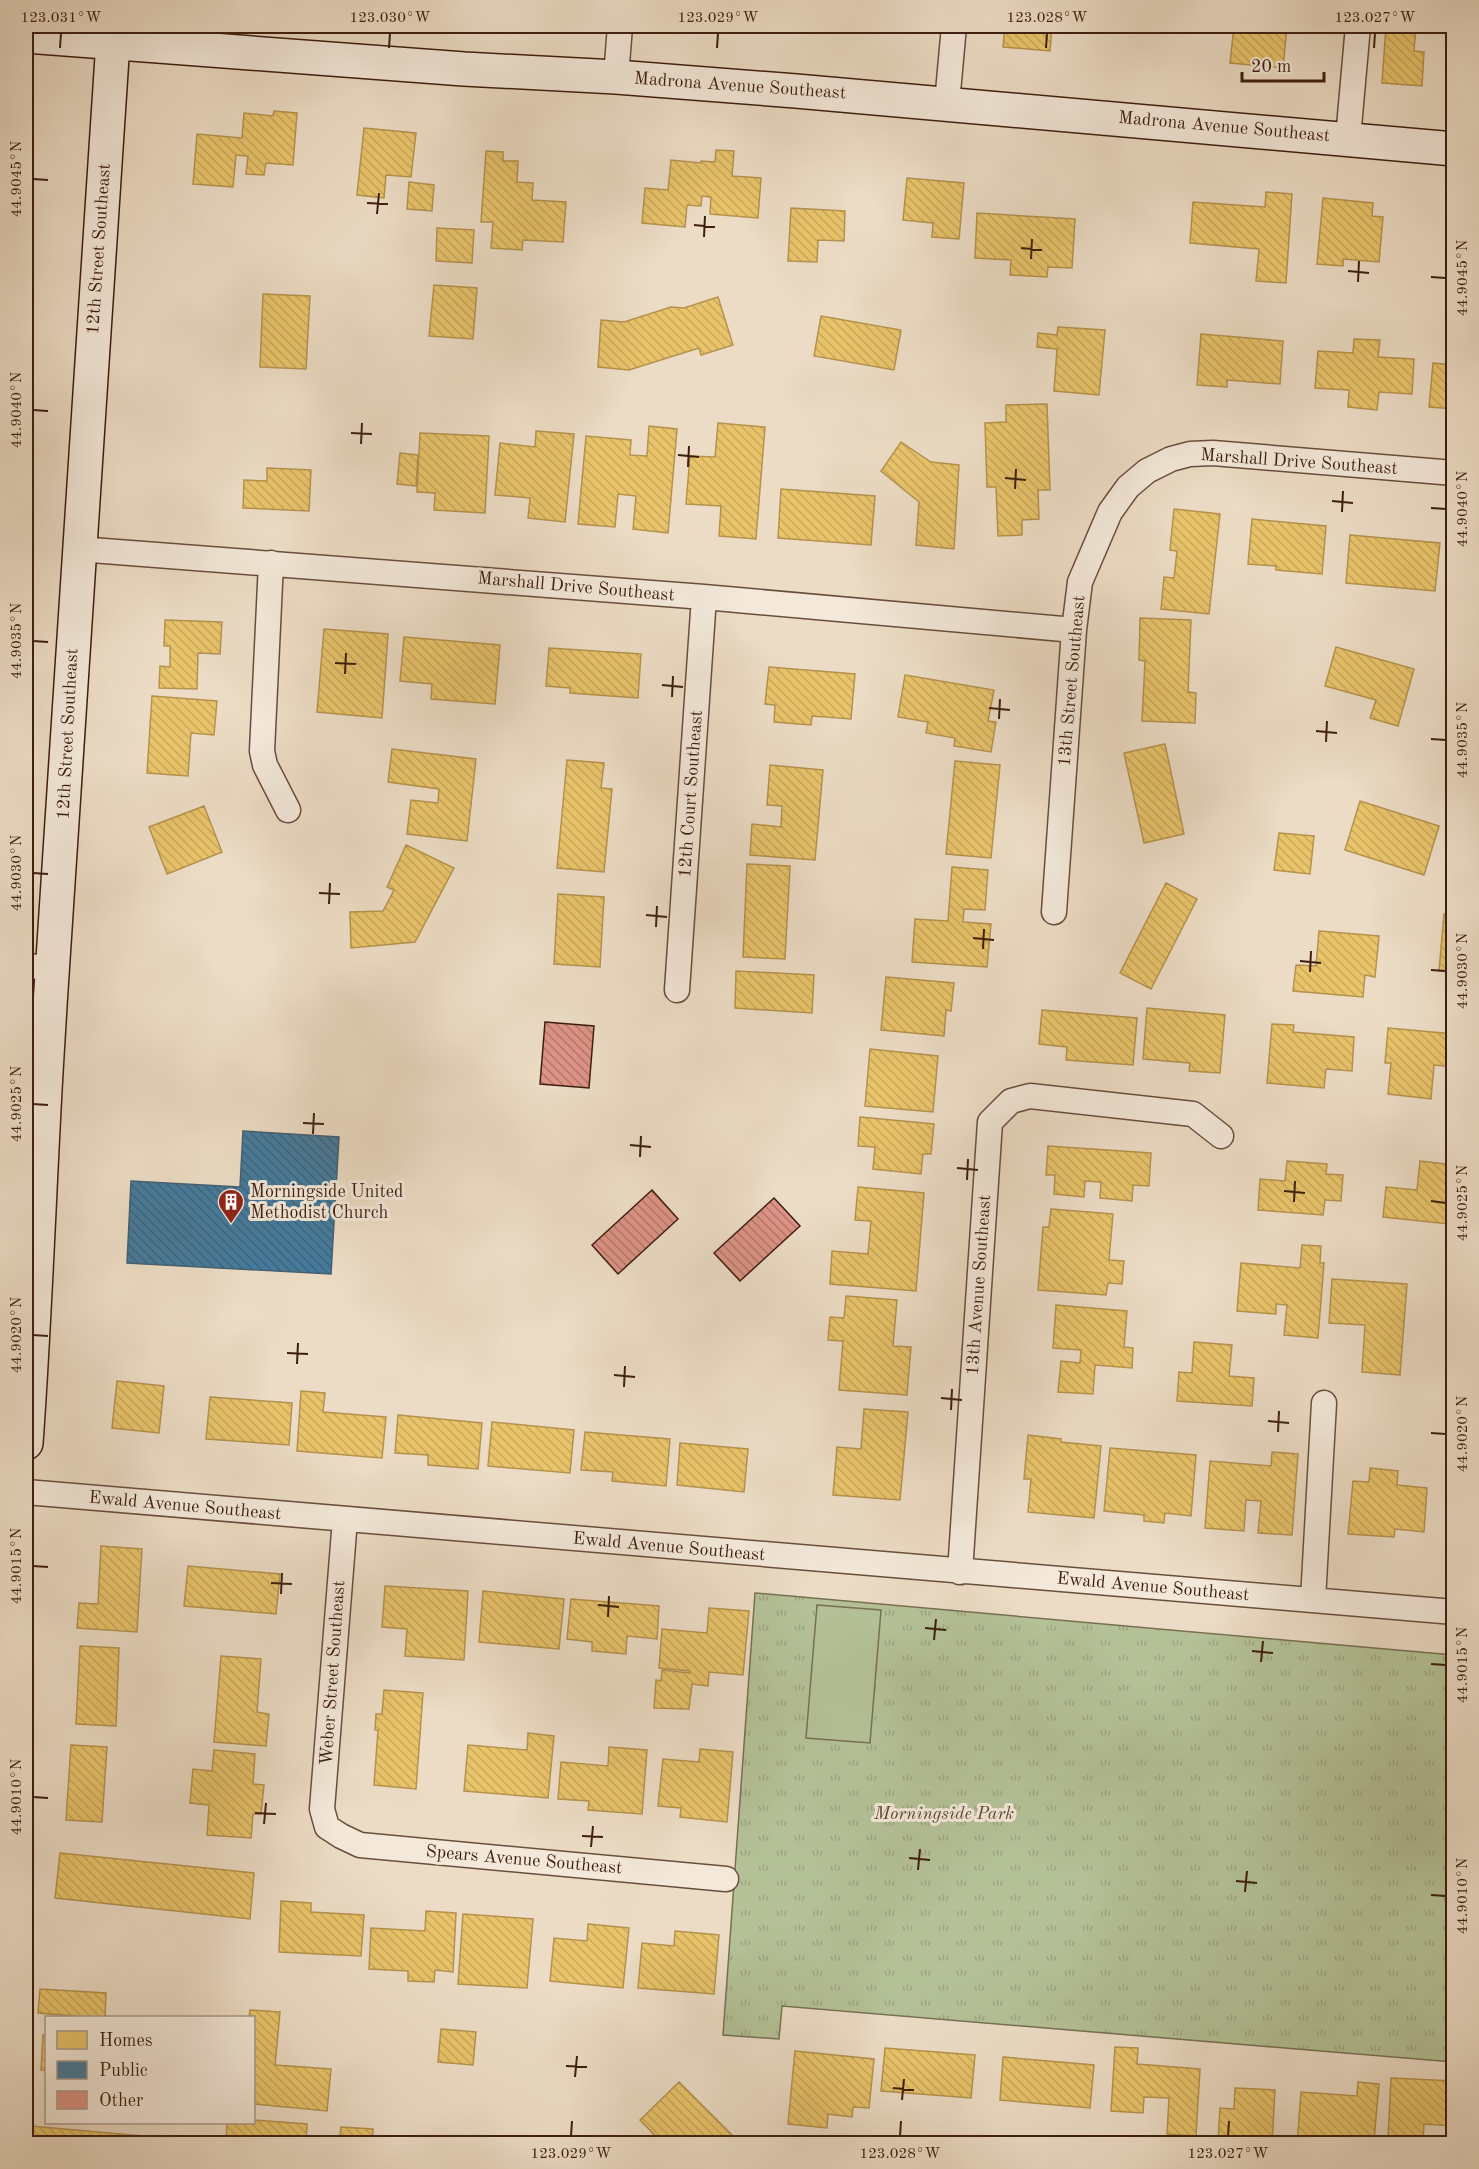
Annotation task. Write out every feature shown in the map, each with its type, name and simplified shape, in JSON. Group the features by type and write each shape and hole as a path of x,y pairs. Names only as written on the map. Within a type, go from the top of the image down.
{"main road":[{"name":"Madrona Avenue Southeast","path":"26,36 113,34 471,69 616,77 947,103 1454,149"},
{"name":"12th Street Southeast","path":"26,1443 40,967 78,549 113,34"}],"street":[{"path":"616,77 620,26"},
{"path":"947,103 954,26"},
{"path":"1348,138 1358,26"},
{"name":"Marshall Drive Southeast","path":"1147,471 1171,459 1190,454 1213,453 1454,473"},
{"name":"13th Street Southeast","path":"1054,912 1074,630 1080,582 1110,512 1128,487 1147,471"},
{"name":"Marshall Drive Southeast","path":"78,549 704,597 1074,630"},
{"path":"271,563 262,751 265,765 288,810"},
{"name":"12th Court Southeast","path":"677,990 704,597"},
{"name":"13th Avenue Southeast","path":"960,1572 990,1122 1011,1101 1030,1096 1184,1112 1193,1114 1221,1136"},
{"path":"1313,1600 1324,1403"},
{"name":"Ewald Avenue Southeast","path":"26,1492 1454,1612"},
{"name":"Weber Street Southeast","path":"327,1827 322,1809 345,1519"},
{"name":"Spears Avenue Southeast","path":"327,1827 360,1845 726,1879"}],"green space":[{"name":"Morningside Park","path":"755,1593 1453,1655 1453,2062 782,2006 779,2039 723,2035"},
{"path":"817,1605 881,1610 870,1743 806,1738"}],"building: Homes":[{"path":"1005,26 1052,26 1050,51 1003,47"},
{"path":"1234,26 1287,26 1283,68 1230,63"},
{"path":"1386,26 1416,26 1414,51 1424,52 1422,86 1382,83"},
{"path":"274,111 297,113 293,165 266,163 264,175 246,174 248,156 236,155 233,187 193,184 197,134 242,138 244,113 273,116"},
{"path":"364,128 416,133 411,177 386,175 384,198 357,195"},
{"path":"716,150 734,151 732,176 761,178 758,218 710,214 711,197 702,196 701,206 687,205 685,227 642,223 645,188 668,190 671,160 715,162"},
{"path":"486,151 503,152 503,161 518,161 517,182 533,183 532,200 566,202 563,242 523,240 522,250 491,248 493,222 481,222"},
{"path":"907,178 964,183 959,239 932,237 933,223 903,220"},
{"path":"409,182 434,185 432,211 407,209"},
{"path":"1266,192 1292,194 1286,283 1256,281 1259,249 1190,243 1193,202 1265,207"},
{"path":"1323,198 1373,203 1372,216 1383,217 1379,262 1343,259 1343,266 1317,264"},
{"path":"791,208 845,211 844,241 818,240 817,262 788,261"},
{"path":"977,213 1075,219 1072,268 1048,267 1047,277 1010,275 1011,260 975,258"},
{"path":"1453,222 1454,262 1449,262"},
{"path":"437,228 474,230 472,263 436,261"},
{"path":"434,285 477,288 473,339 429,336"},
{"path":"263,294 310,296 306,369 260,367"},
{"path":"718,297 733,345 701,355 699,348 629,370 598,367 601,320 624,322 671,307 684,308"},
{"path":"821,316 901,330 894,370 814,356"},
{"path":"1058,327 1105,330 1099,395 1054,391 1057,349 1037,347 1038,333 1057,335"},
{"path":"1201,334 1283,341 1280,384 1227,380 1227,387 1197,385"},
{"path":"1354,339 1380,340 1378,357 1414,359 1412,394 1379,392 1377,410 1348,407 1349,390 1315,388 1318,351 1353,353"},
{"path":"1433,363 1454,365 1454,409 1429,407"},
{"path":"1047,404 1050,490 1038,490 1039,519 1022,520 1022,535 998,536 996,487 987,487 985,423 1006,422 1006,405"},
{"path":"718,423 765,427 756,539 719,536 721,506 686,504 690,456 715,457"},
{"path":"649,426 677,429 668,533 633,529 636,496 618,494 615,527 578,524 586,436 631,440 630,455 647,456"},
{"path":"536,431 574,434 565,522 528,518 530,498 495,495 500,443 535,447"},
{"path":"420,433 489,436 485,513 434,510 435,493 417,492"},
{"path":"901,442 931,462 959,465 954,549 916,545 919,502 881,471"},
{"path":"400,453 418,455 416,486 397,484"},
{"path":"267,468 311,470 309,511 243,508 244,480 267,481"},
{"path":"781,489 875,496 871,545 778,538"},
{"path":"1174,509 1220,514 1209,614 1161,609 1164,577 1174,578 1177,551 1170,550"},
{"path":"1252,519 1326,526 1322,574 1276,570 1276,566 1248,564"},
{"path":"1350,535 1440,543 1435,591 1346,583"},
{"path":"1451,552 1454,553 1454,583 1449,582"},
{"path":"1140,618 1191,620 1188,692 1196,693 1195,723 1142,721 1145,661 1139,660"},
{"path":"165,620 222,622 220,654 198,653 197,689 159,688 160,666 170,667 170,646 164,646"},
{"path":"324,629 388,634 382,718 317,712"},
{"path":"404,637 500,645 495,704 431,699 432,684 400,681"},
{"path":"1336,647 1414,669 1398,726 1370,718 1376,700 1325,686"},
{"path":"549,648 641,654 638,698 570,693 570,688 546,686"},
{"path":"769,667 855,674 851,719 812,716 811,725 774,722 775,705 765,704"},
{"path":"905,675 994,690 988,721 996,722 991,752 954,746 955,738 926,733 928,722 898,717"},
{"path":"152,696 217,701 214,735 191,733 188,776 147,773"},
{"path":"1165,744 1184,834 1144,843 1124,753"},
{"path":"392,749 476,759 467,841 407,834 411,800 438,803 439,789 388,782"},
{"path":"567,760 604,763 601,788 612,789 604,872 557,868"},
{"path":"955,761 1000,765 991,858 946,854"},
{"path":"770,765 823,770 815,860 750,855 752,824 781,827 782,806 767,805"},
{"path":"1360,801 1439,826 1424,875 1345,850"},
{"path":"204,806 222,852 167,874 149,827"},
{"path":"1279,833 1314,836 1310,874 1274,870"},
{"path":"406,845 454,868 415,942 351,948 350,912 383,911 394,890 387,887"},
{"path":"747,864 790,866 785,959 743,957"},
{"path":"952,867 988,870 985,910 964,909 963,922 991,924 987,967 912,962 915,919 948,921"},
{"path":"1166,883 1197,899 1151,989 1120,973"},
{"path":"558,894 604,897 600,967 554,964"},
{"path":"1444,914 1454,915 1454,972 1439,971"},
{"path":"1319,931 1379,936 1375,977 1365,975 1363,997 1293,991 1296,965 1316,966"},
{"path":"736,971 814,975 812,1013 735,1008"},
{"path":"886,977 954,983 951,1011 946,1010 944,1036 881,1030"},
{"path":"1147,1008 1225,1015 1220,1073 1189,1071 1190,1063 1143,1059"},
{"path":"1042,1010 1137,1018 1133,1065 1066,1060 1067,1047 1039,1044"},
{"path":"1272,1024 1294,1025 1293,1032 1354,1037 1352,1071 1326,1069 1324,1088 1267,1083"},
{"path":"1388,1028 1454,1034 1454,1067 1434,1065 1431,1099 1388,1094 1391,1063 1385,1063"},
{"path":"870,1049 938,1056 933,1112 865,1106"},
{"path":"860,1117 934,1124 931,1154 923,1154 921,1174 873,1169 875,1147 858,1146"},
{"path":"1048,1146 1151,1153 1149,1186 1133,1185 1132,1201 1100,1198 1101,1182 1085,1181 1084,1197 1054,1194 1055,1175 1046,1175"},
{"path":"1287,1161 1327,1164 1326,1174 1343,1175 1341,1201 1325,1200 1323,1215 1258,1210 1260,1179 1285,1181"},
{"path":"1420,1161 1454,1165 1449,1224 1383,1217 1386,1187 1417,1190"},
{"path":"858,1187 924,1193 916,1291 830,1284 832,1251 868,1254 871,1221 855,1220"},
{"path":"1051,1209 1113,1214 1109,1260 1124,1261 1122,1284 1108,1283 1106,1295 1038,1290 1043,1227 1049,1227"},
{"path":"1302,1245 1321,1246 1320,1263 1324,1263 1318,1338 1284,1335 1287,1305 1276,1304 1276,1314 1237,1311 1241,1263 1300,1268"},
{"path":"1332,1279 1407,1284 1400,1375 1362,1372 1365,1325 1329,1323"},
{"path":"846,1296 897,1300 893,1346 911,1347 907,1395 839,1390 843,1341 828,1340 830,1317 844,1318"},
{"path":"1056,1305 1127,1311 1124,1347 1133,1348 1132,1368 1095,1365 1093,1394 1058,1392 1061,1361 1080,1363 1081,1350 1053,1348"},
{"path":"1194,1342 1232,1345 1229,1376 1254,1378 1252,1406 1177,1401 1179,1372 1192,1373"},
{"path":"117,1381 164,1386 159,1433 112,1428"},
{"path":"301,1391 325,1393 323,1412 386,1417 382,1458 297,1451"},
{"path":"210,1397 292,1403 289,1445 206,1439"},
{"path":"864,1409 908,1412 900,1500 833,1495 837,1447 861,1449"},
{"path":"398,1415 482,1423 478,1469 428,1465 428,1455 395,1453"},
{"path":"492,1422 574,1430 570,1473 488,1466"},
{"path":"585,1432 670,1439 666,1486 612,1481 613,1472 581,1470"},
{"path":"1028,1435 1061,1439 1061,1442 1101,1446 1094,1518 1028,1512 1031,1479 1024,1479"},
{"path":"680,1443 748,1449 744,1492 677,1485"},
{"path":"1110,1448 1196,1455 1191,1516 1165,1513 1164,1523 1144,1521 1144,1515 1104,1511"},
{"path":"1272,1452 1298,1454 1292,1535 1258,1533 1261,1501 1246,1500 1244,1531 1205,1528 1210,1461 1271,1466"},
{"path":"1370,1468 1398,1471 1397,1485 1427,1488 1424,1532 1395,1529 1394,1537 1348,1534 1353,1481 1369,1482"},
{"path":"1452,1505 1454,1505 1454,1550 1450,1549"},
{"path":"101,1546 142,1549 137,1632 77,1628 79,1603 98,1604"},
{"path":"188,1566 280,1574 276,1614 184,1606"},
{"path":"385,1586 468,1591 464,1660 405,1656 407,1629 382,1627"},
{"path":"483,1591 564,1599 559,1649 479,1642"},
{"path":"571,1599 659,1606 657,1639 627,1636 626,1654 592,1651 592,1642 567,1639"},
{"path":"709,1608 749,1611 743,1675 709,1672 708,1686 692,1684 689,1709 654,1708 656,1680 661,1681 662,1670 690,1673 690,1671 659,1668 662,1629 707,1633"},
{"path":"80,1646 119,1648 116,1726 76,1724"},
{"path":"221,1656 261,1659 257,1712 269,1714 266,1746 214,1742"},
{"path":"384,1690 423,1693 416,1789 374,1785 378,1730 375,1730 376,1714 382,1714"},
{"path":"528,1733 554,1736 548,1798 464,1791 468,1745 527,1750"},
{"path":"71,1745 107,1747 102,1822 66,1820"},
{"path":"609,1747 647,1750 642,1814 588,1810 589,1801 558,1799 561,1762 608,1766"},
{"path":"700,1749 733,1752 727,1822 680,1817 681,1808 658,1806 663,1759 699,1762"},
{"path":"214,1750 255,1754 253,1784 264,1785 261,1814 253,1814 251,1838 207,1835 209,1805 190,1803 193,1769 212,1771"},
{"path":"60,1853 254,1873 250,1919 55,1898"},
{"path":"281,1901 311,1903 311,1912 364,1915 361,1956 279,1952"},
{"path":"426,1911 456,1913 453,1972 435,1970 434,1982 408,1981 408,1971 369,1969 371,1928 425,1931"},
{"path":"463,1914 533,1919 527,1988 458,1984"},
{"path":"588,1924 629,1928 623,1988 550,1981 554,1938 587,1941"},
{"path":"675,1931 719,1935 714,1994 638,1988 642,1943 674,1946"},
{"path":"40,1989 106,1993 105,2016 38,2013"},
{"path":"250,2010 280,2012 275,2065 331,2069 327,2111 255,2104 255,2016 249,2016"},
{"path":"441,2029 476,2032 473,2065 438,2062"},
{"path":"43,2035 45,2035 45,2070 41,2070"},
{"path":"1115,2047 1138,2048 1137,2064 1200,2069 1196,2136 1167,2134 1169,2098 1144,2097 1143,2113 1111,2111"},
{"path":"885,2048 975,2055 971,2098 881,2091"},
{"path":"795,2051 874,2059 869,2108 853,2107 852,2117 828,2114 827,2128 788,2124"},
{"path":"1003,2057 1094,2065 1090,2108 1000,2100"},
{"path":"1391,2078 1454,2081 1454,2126 1424,2124 1423,2140 1388,2138"},
{"path":"679,2082 741,2144 663,2144 640,2120"},
{"path":"1358,2082 1379,2084 1374,2141 1326,2137 1325,2144 1297,2144 1301,2092 1357,2096"},
{"path":"1235,2088 1275,2090 1272,2144 1218,2142 1220,2108 1234,2109"},
{"path":"255,2120 307,2124 306,2144 226,2144 227,2124 255,2124"},
{"path":"31,2126 187,2140 187,2144 30,2144"},
{"path":"341,2127 373,2129 372,2144 339,2144"}],"building: Public":[{"name":"Morningside United Methodist Church","path":"243,1131 339,1137 331,1274 127,1263 131,1181 240,1187"}],"building: Other":[{"path":"545,1022 594,1026 589,1088 540,1084"},
{"path":"652,1190 678,1219 618,1274 592,1245"},
{"path":"774,1198 800,1226 740,1281 714,1253"}],"place":[{"name":"Morningside United Methodist Church","path":"231,1225"}]}
